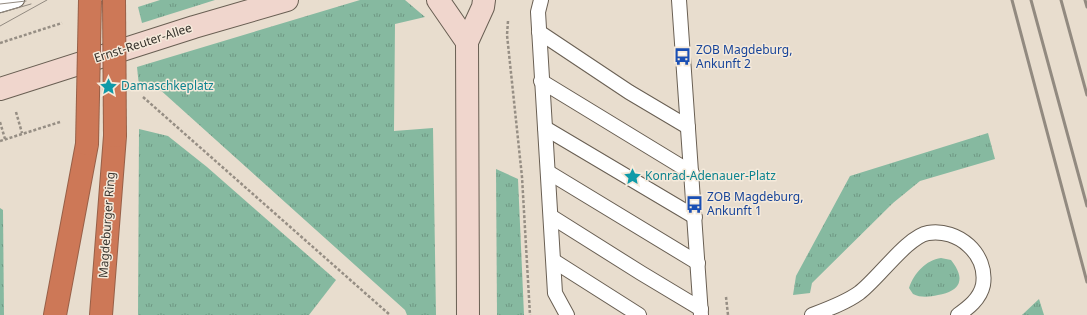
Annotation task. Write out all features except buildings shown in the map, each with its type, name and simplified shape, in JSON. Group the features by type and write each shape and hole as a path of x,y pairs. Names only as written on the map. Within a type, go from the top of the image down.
{"highway":[{"path":"55,315 87,144 90,0"},
{"name":"Magdeburger Ring","path":"101,315 114,136 114,0"},
{"path":"107,221 112,315"}],"main road":[{"name":"Ernst-Reuter-Allee","path":"0,89 194,27 287,0"},
{"path":"438,0 467,42"},
{"path":"468,315 467,42 483,7 484,0"}],"lane":[{"path":"0,5 17,0"},
{"path":"541,0 538,12 541,81 552,217 555,293 567,315"},
{"path":"678,0 692,173 701,312"},
{"path":"539,32 629,92 688,127"},
{"path":"541,81 692,173"},
{"path":"545,128 695,217"},
{"path":"548,172 698,263"},
{"path":"552,217 701,312"},
{"path":"812,315 842,303 860,292 912,242 925,233 938,232 952,235 970,246 976,255 982,275 982,286 978,295 967,309 958,315"},
{"path":"554,261 639,315"}],"path":[{"path":"509,14 507,34 522,177 530,315"},
{"path":"142,97 390,315"},
{"path":"0,122 5,139 0,141"},
{"path":"726,297 728,315"}],"green space":[{"path":"160,0 215,0 142,23 138,7"},
{"path":"360,0 405,0 425,17 395,24 394,131 433,128 436,315 407,315 405,310 157,87 139,86 137,67"},
{"path":"139,129 168,136 207,167 336,280 309,315 138,315"},
{"path":"988,133 995,159 920,181 893,203 812,283 810,293 793,295 796,276 850,176"},
{"path":"496,169 518,179 524,315 497,315"},
{"path":"0,208 3,210 4,315 0,315"},
{"path":"941,258 951,260 956,267 960,278 956,287 952,291 931,296 922,297 913,294 909,288 917,272 930,261"},
{"path":"1039,299 1044,315 1022,315"}],"tram line":[{"path":"0,26 47,0"},
{"path":"0,4 26,1"},
{"path":"0,13 31,4"}],"railway":[{"path":"1012,0 1087,282"},
{"path":"1031,0 1087,206"},
{"path":"1061,0 1087,95"},
{"path":"1085,0 1087,7"}],"place":[{"name":"ZOB Magdeburg, Ankunft 2","path":"683,57"},
{"name":"Damaschkeplatz","path":"108,86"},
{"name":"Konrad-Adenauer-Platz","path":"632,176"},
{"name":"ZOB Magdeburg, Ankunft 1","path":"694,204"}]}
